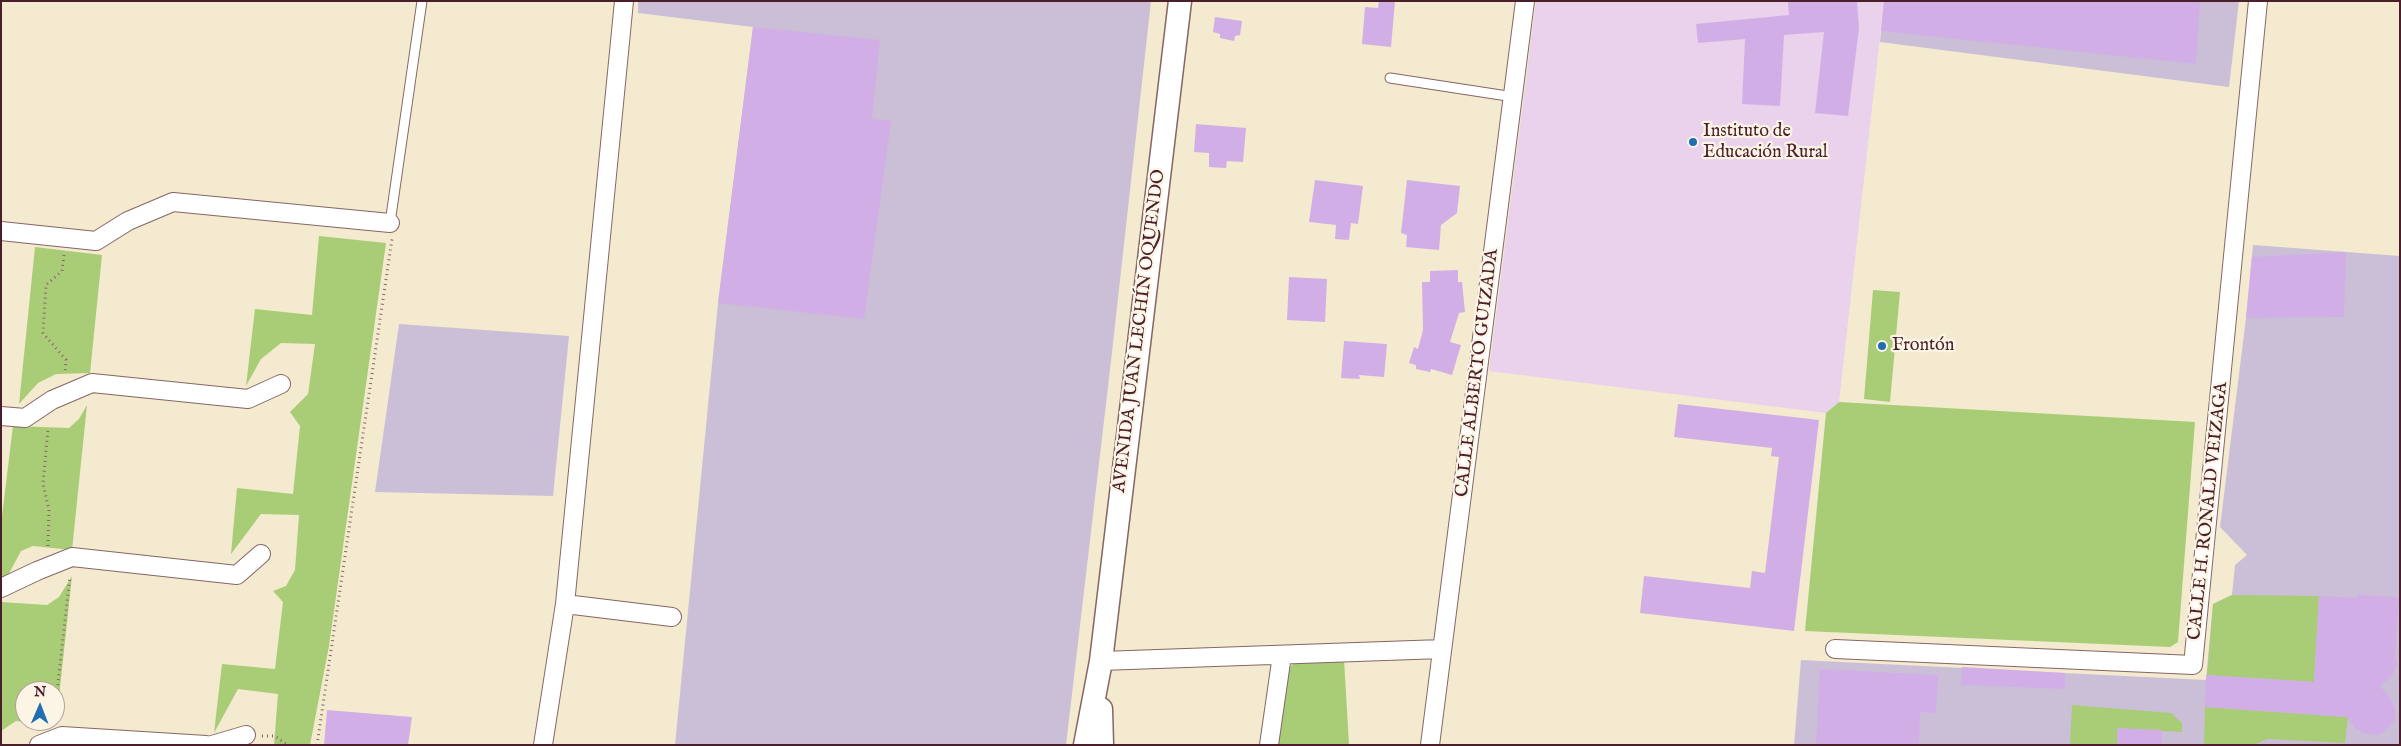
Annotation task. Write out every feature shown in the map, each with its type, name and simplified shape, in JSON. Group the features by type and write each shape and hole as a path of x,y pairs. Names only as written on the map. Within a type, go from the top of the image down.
{"street":[{"path":"544,745 565,604 624,1"},
{"name":"AVENIDA JUAN LECHÍN OQUENDO","path":"1085,745 1100,661 1180,1"},
{"name":"CALLE ALBERTO GUIZADA","path":"1430,745 1525,1"},
{"name":"CALLE H. RONALD VEIZAGA","path":"1835,649 2193,664 2258,1"},
{"path":"1,232 96,241 128,221 173,202 390,223"},
{"path":"1,416 24,418 52,400 92,383 248,399 281,384"},
{"path":"1,588 72,558 237,575 261,554"},
{"path":"565,604 672,617"},
{"path":"1100,661 1442,649"},
{"path":"1269,745 1282,655"},
{"name":"AVENIDA JUAN LECHÍN OQUENDO","path":"1100,661 1102,745"},
{"path":"212,745 246,735"},
{"path":"39,745 62,736 206,745"}],"lane":[{"path":"390,223 422,1"},
{"path":"1390,78 1514,97"}],"path":[{"path":"317,745 393,243 390,223"},
{"path":"65,250 62,271 46,285 43,333 66,360 65,373"},
{"path":"48,429 43,484 49,510 48,546"},
{"path":"58,681 72,558"},
{"path":"246,735 276,736 287,745"}],"shaded area":[{"path":"638,1 1151,1 1066,745 675,745 718,303 753,27 638,13"},
{"name":"Instituto de Educación Rural","path":"1536,1 1884,1 1839,402 1826,413 1489,371"},
{"path":"1884,1 2239,1 2229,87 1880,42"},
{"path":"2253,245 2400,256 2400,745 1794,745 1801,660 2206,680 2213,604 2232,595 2235,565 2247,555 2220,527 2246,318"},
{"path":"399,324 569,336 553,496 375,492"}],"green space":[{"path":"319,236 386,243 329,646 310,745 274,745 278,694 238,689 214,733 222,664 275,669 283,602 273,591 286,586 295,570 299,515 261,514 231,554 237,488 293,494 300,426 290,412 308,394 315,344 281,343 261,359 246,386 255,309 312,315"},
{"path":"35,247 102,255 90,373 56,374 38,383 19,404"},
{"name":"Frontón","path":"1873,290 1900,292 1890,402 1864,399"},
{"path":"1839,402 2195,422 2178,642 2170,647 1805,631 1826,413"},
{"path":"87,405 72,550 33,546 21,551 6,579 1,580 1,524 13,426 69,428 79,419"},
{"path":"72,576 61,681 15,681 15,722 1,731 1,602 47,605 59,597"},
{"path":"2232,595 2319,596 2314,682 2207,675 2213,604"},
{"path":"1344,659 1349,745 1278,745 1285,672 1295,662"},
{"path":"2072,705 2171,713 2182,723 2182,732 2117,729 2117,745 2070,745"},
{"path":"2205,707 2348,717 2345,743 2267,739 2254,745 2204,745"}],"building":[{"path":"1379,1 1395,1 1391,47 1362,44 1365,7 1378,8"},
{"path":"1788,1 1857,1 1859,28 1848,116 1815,113 1824,32 1784,35 1780,106 1742,104 1745,39 1698,43 1696,24 1789,15"},
{"path":"1884,1 2200,1 2196,64 1881,31"},
{"path":"1215,17 1242,21 1240,35 1235,36 1234,41 1220,38 1220,34 1213,32"},
{"path":"753,27 880,40 872,119 891,121 864,319 718,303"},
{"path":"1196,124 1246,128 1243,162 1227,161 1226,168 1209,167 1209,153 1194,152"},
{"path":"1315,180 1363,186 1358,224 1351,223 1349,240 1335,239 1336,225 1309,222"},
{"path":"1407,180 1460,186 1457,213 1441,225 1439,250 1406,247 1407,235 1401,233"},
{"path":"2346,252 2344,317 2246,318 2252,257"},
{"path":"1458,270 1458,282 1462,282 1465,312 1459,313 1450,342 1461,345 1452,375 1431,369 1430,372 1416,369 1416,365 1409,363 1414,347 1418,349 1423,330 1422,282 1430,282 1430,271"},
{"path":"1289,277 1327,279 1325,322 1287,320"},
{"path":"1344,341 1387,344 1384,377 1359,375 1360,379 1341,378"},
{"path":"1678,404 1819,420 1794,631 1640,613 1644,576 1750,588 1752,571 1765,573 1779,457 1771,456 1772,448 1674,437"},
{"path":"2358,595 2399,597 2395,655 2397,664 2392,676 2380,686 2392,700 2396,714 2394,721 2384,732 2377,735 2363,733 2356,729 2347,717 2205,707 2206,675 2314,682 2319,596 2357,598"},
{"path":"1962,667 2065,673 2065,689 1961,685"},
{"path":"1820,669 1938,675 1936,713 1920,712 1919,745 1816,745"},
{"path":"327,710 412,717 408,745 324,745"},
{"path":"2117,728 2162,730 2161,745 2117,745"}],"place":[{"name":"Instituto de Educación Rural","path":"1693,142"},
{"name":"Frontón","path":"1882,346"}]}
